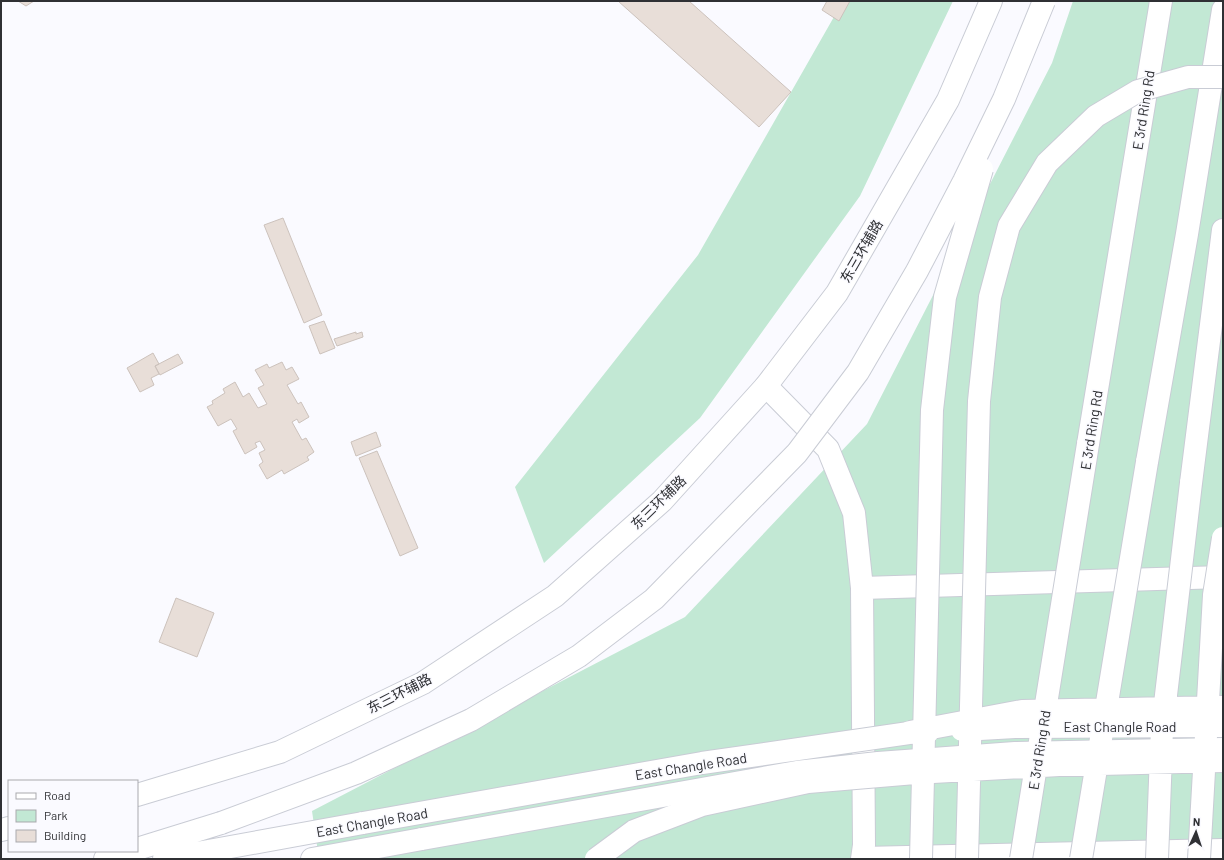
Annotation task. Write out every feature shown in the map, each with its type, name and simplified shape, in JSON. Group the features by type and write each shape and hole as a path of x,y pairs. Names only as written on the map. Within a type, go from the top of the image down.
{"main road":[{"name":"东三环辅路","path":"138,795 280,752 423,683 555,596 662,501 766,386 837,293 948,100 991,1"},
{"path":"138,849 221,823 356,773 471,720 578,656 654,599 797,453 858,372 917,271 964,181 1004,99 1044,1"},
{"name":"E 3rd Ring Rd","path":"1022,859 1088,444 1161,1"},
{"path":"1081,859 1147,462 1187,234 1223,10"},
{"path":"967,859 979,401 990,297 1009,226 1046,163 1096,116 1138,91 1188,77 1223,77"},
{"path":"921,859 932,410 945,297 967,217 1004,99"},
{"path":"1157,859 1162,729 1223,230"},
{"path":"766,386 828,449 854,513 862,588 862,858 1223,850"},
{"path":"1199,859 1214,595 1223,538"},
{"path":"862,588 1223,577"},
{"path":"909,733 1022,711 1223,707"},
{"name":"East Changle Road","path":"164,859 702,763 909,733 1015,727 1223,726"},
{"name":"East Changle Road","path":"312,859 797,772 878,763 1015,753 1223,749"},
{"path":"596,859 634,831 702,805 808,782 915,773 1059,765 1223,761"},
{"path":"105,859 128,852"}],"green space":[{"path":"843,1 953,1 860,196 700,418 544,563 515,487 698,255"},
{"path":"1073,1 1223,1 1223,859 319,859 312,811 685,617 867,424 1052,63"}],"building":[{"path":"18,1 34,1 26,6"},
{"path":"618,1 689,1 791,92 759,127"},
{"path":"827,1 850,1 839,21 822,10"},
{"path":"283,218 322,315 304,323 264,225"},
{"path":"324,321 335,348 320,354 309,326"},
{"path":"356,332 356,334 362,332 363,337 337,346 334,339"},
{"path":"153,353 159,364 155,366 159,374 151,378 154,385 140,392 127,368"},
{"path":"178,354 183,363 160,375 155,366"},
{"path":"282,362 286,370 292,367 299,379 287,385 298,404 301,402 309,417 299,423 297,419 292,422 302,440 306,438 314,452 307,457 309,460 284,474 282,470 267,479 259,465 263,462 259,453 265,450 260,441 255,443 257,447 245,454 233,431 237,429 231,419 218,426 207,407 213,404 212,401 225,393 223,389 235,382 243,397 249,393 258,408 267,404 258,388 264,385 255,370 267,364 269,368"},
{"path":"376,432 381,446 356,456 351,442"},
{"path":"377,451 418,548 400,556 359,458"},
{"path":"176,598 214,613 197,657 159,642"}]}
